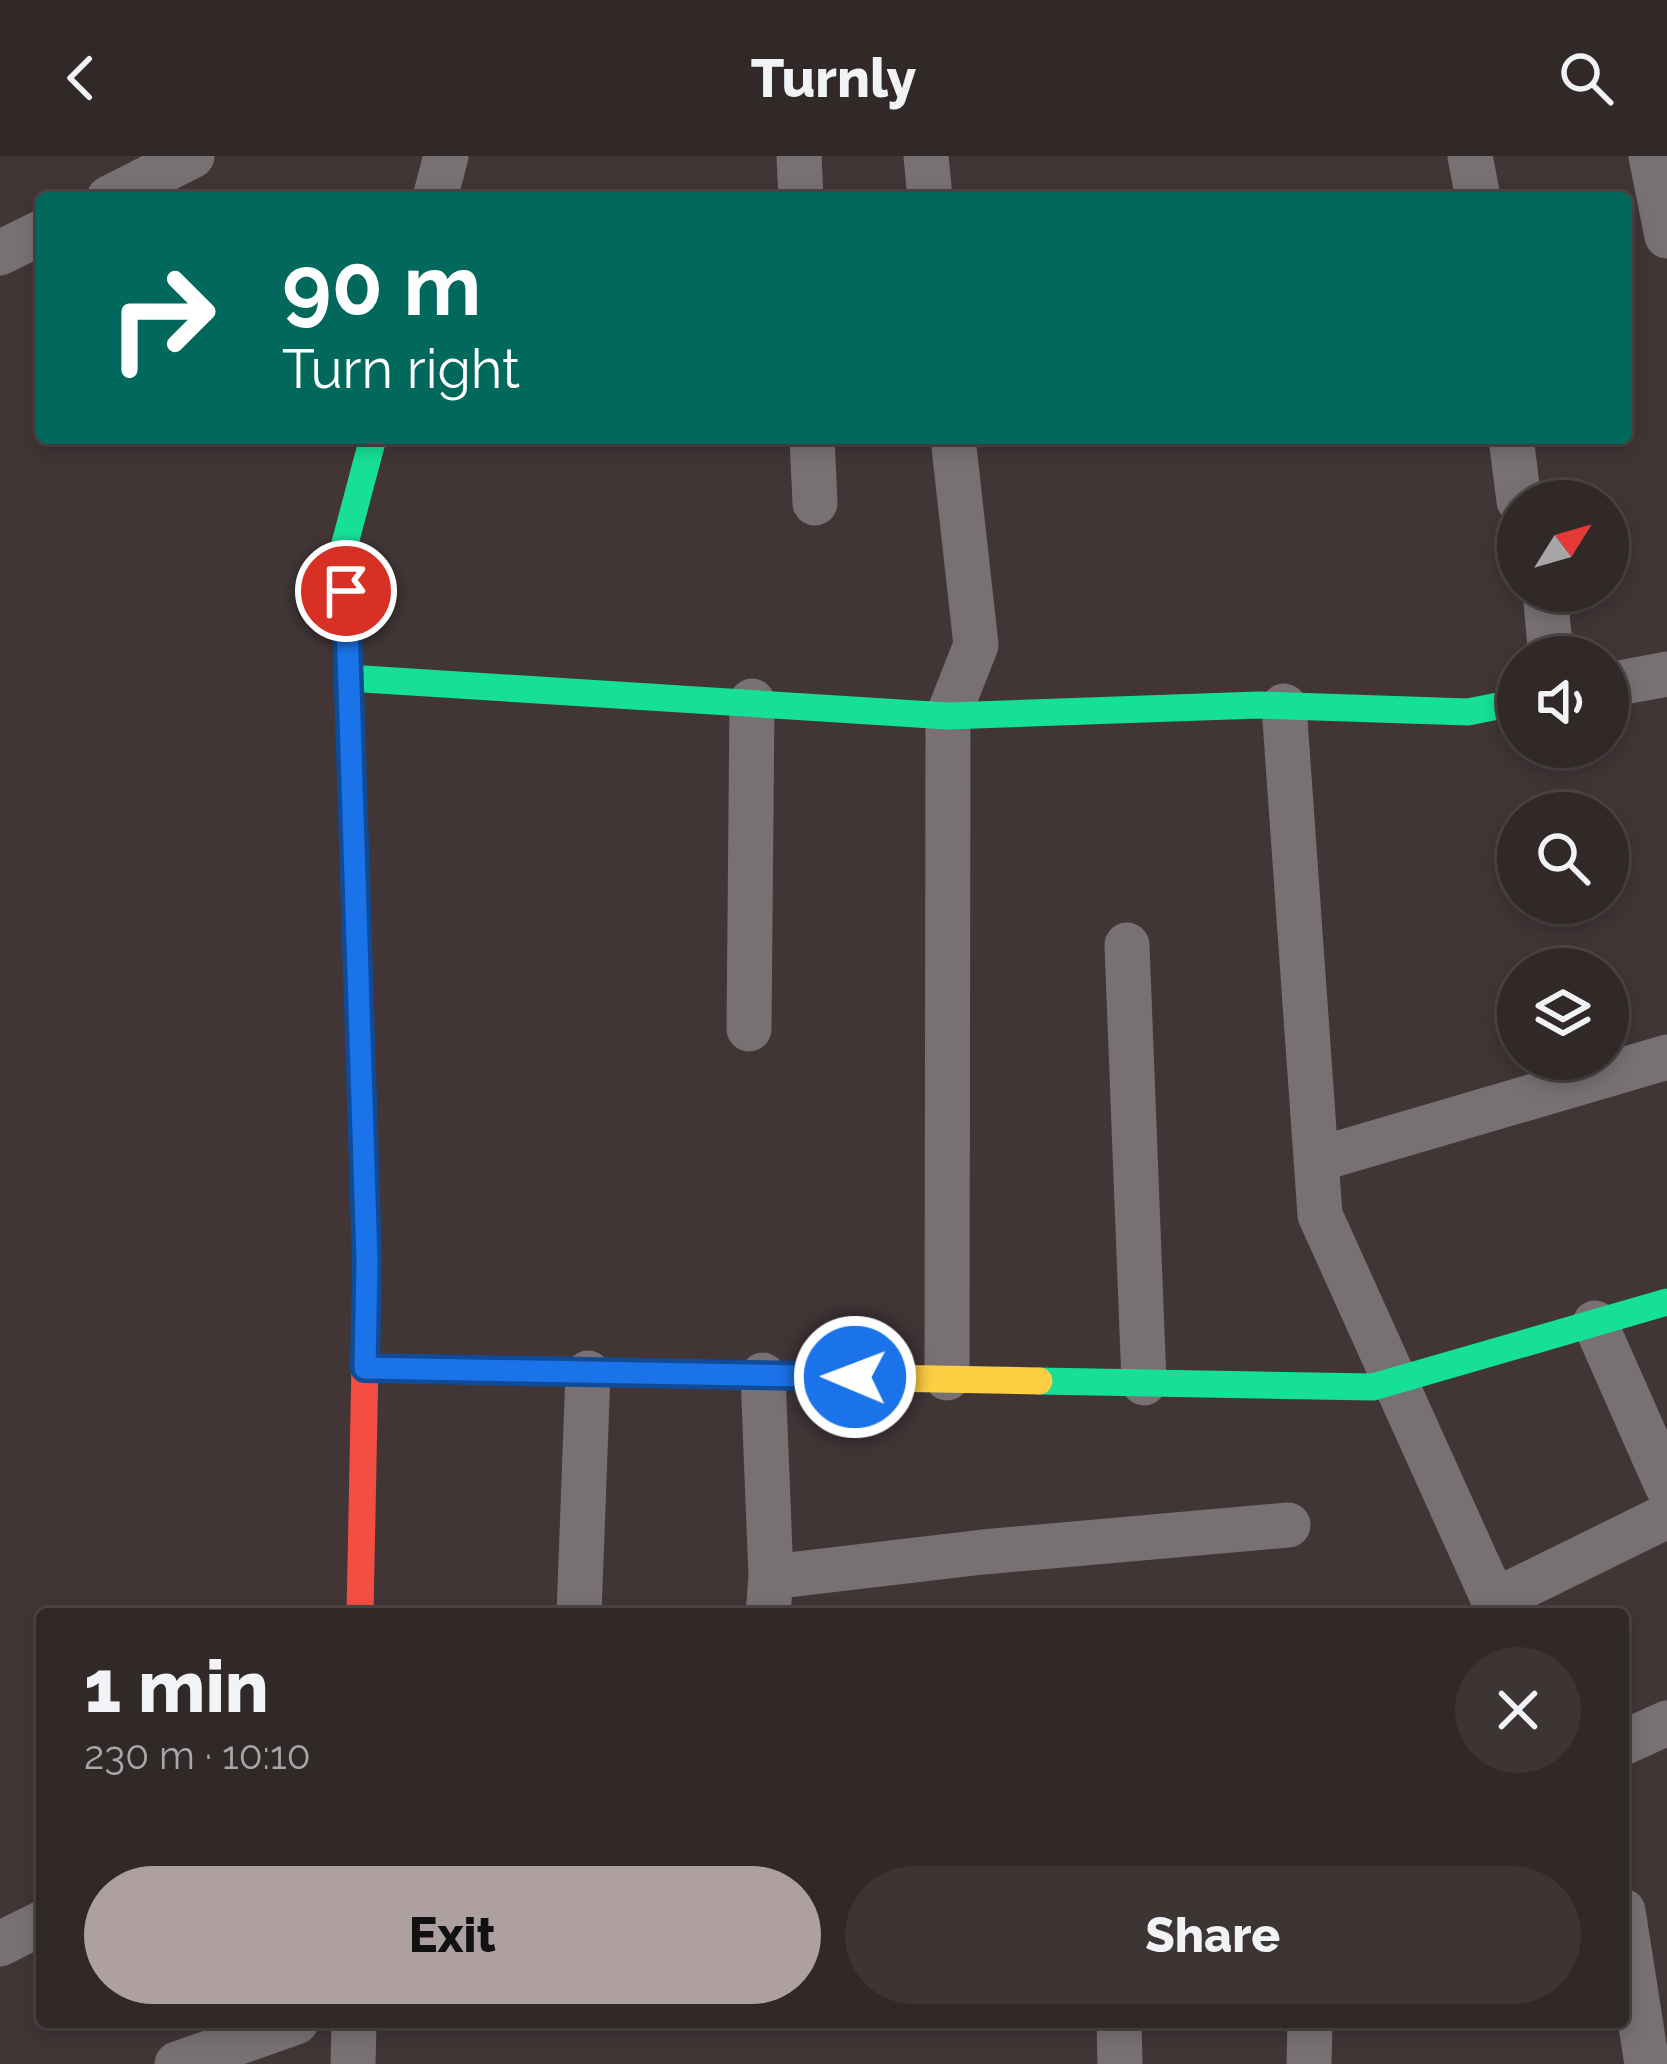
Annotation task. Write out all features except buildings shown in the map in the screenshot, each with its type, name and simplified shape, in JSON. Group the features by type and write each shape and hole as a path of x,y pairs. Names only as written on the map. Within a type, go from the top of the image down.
{"street":[{"path":"121,192 192,156"},
{"path":"437,192 446,156"},
{"path":"799,156 801,192"},
{"path":"926,156 929,192"},
{"path":"1470,156 1477,192"},
{"path":"1651,156 1667,236"},
{"path":"0,253 36,235"},
{"path":"360,1608 367,1262 344,547 371,444"},
{"path":"812,444 815,503"},
{"path":"947,1378 948,716 976,645 954,444"},
{"path":"1512,444 1516,480"},
{"path":"1629,682 1667,674"},
{"path":"348,678 948,716 1139,707 1468,712 1497,706"},
{"path":"749,1029 752,701"},
{"path":"1284,706 1320,1215 1497,1608 1667,1516"},
{"path":"1127,945 1144,1383"},
{"path":"1316,1160 1667,1058"},
{"path":"365,1368 1373,1387 1667,1302"},
{"path":"1595,1323 1667,1486"},
{"path":"579,1608 589,1373"},
{"path":"763,1376 770,1595 983,1552 1288,1525"},
{"path":"1629,1740 1667,1723"},
{"path":"0,1944 36,1926"},
{"path":"1629,1952 1647,2064"},
{"path":"177,2064 279,2028"},
{"path":"353,2064 354,2028"},
{"path":"1119,2028 1120,2064"},
{"path":"1309,2064 1310,2028"}],"traffic: fast":[{"path":"363,1137 344,547 371,444"},
{"path":"348,678 948,716 1259,705 1468,712 1497,706"},
{"path":"1039,1381 1373,1387 1667,1302"}],"traffic: slow":[{"path":"365,1368 1039,1381"}],"traffic: jam":[{"path":"360,1608 367,1262 363,1137"}],"route":[{"path":"346,591 367,1262 365,1368 855,1377"}]}
